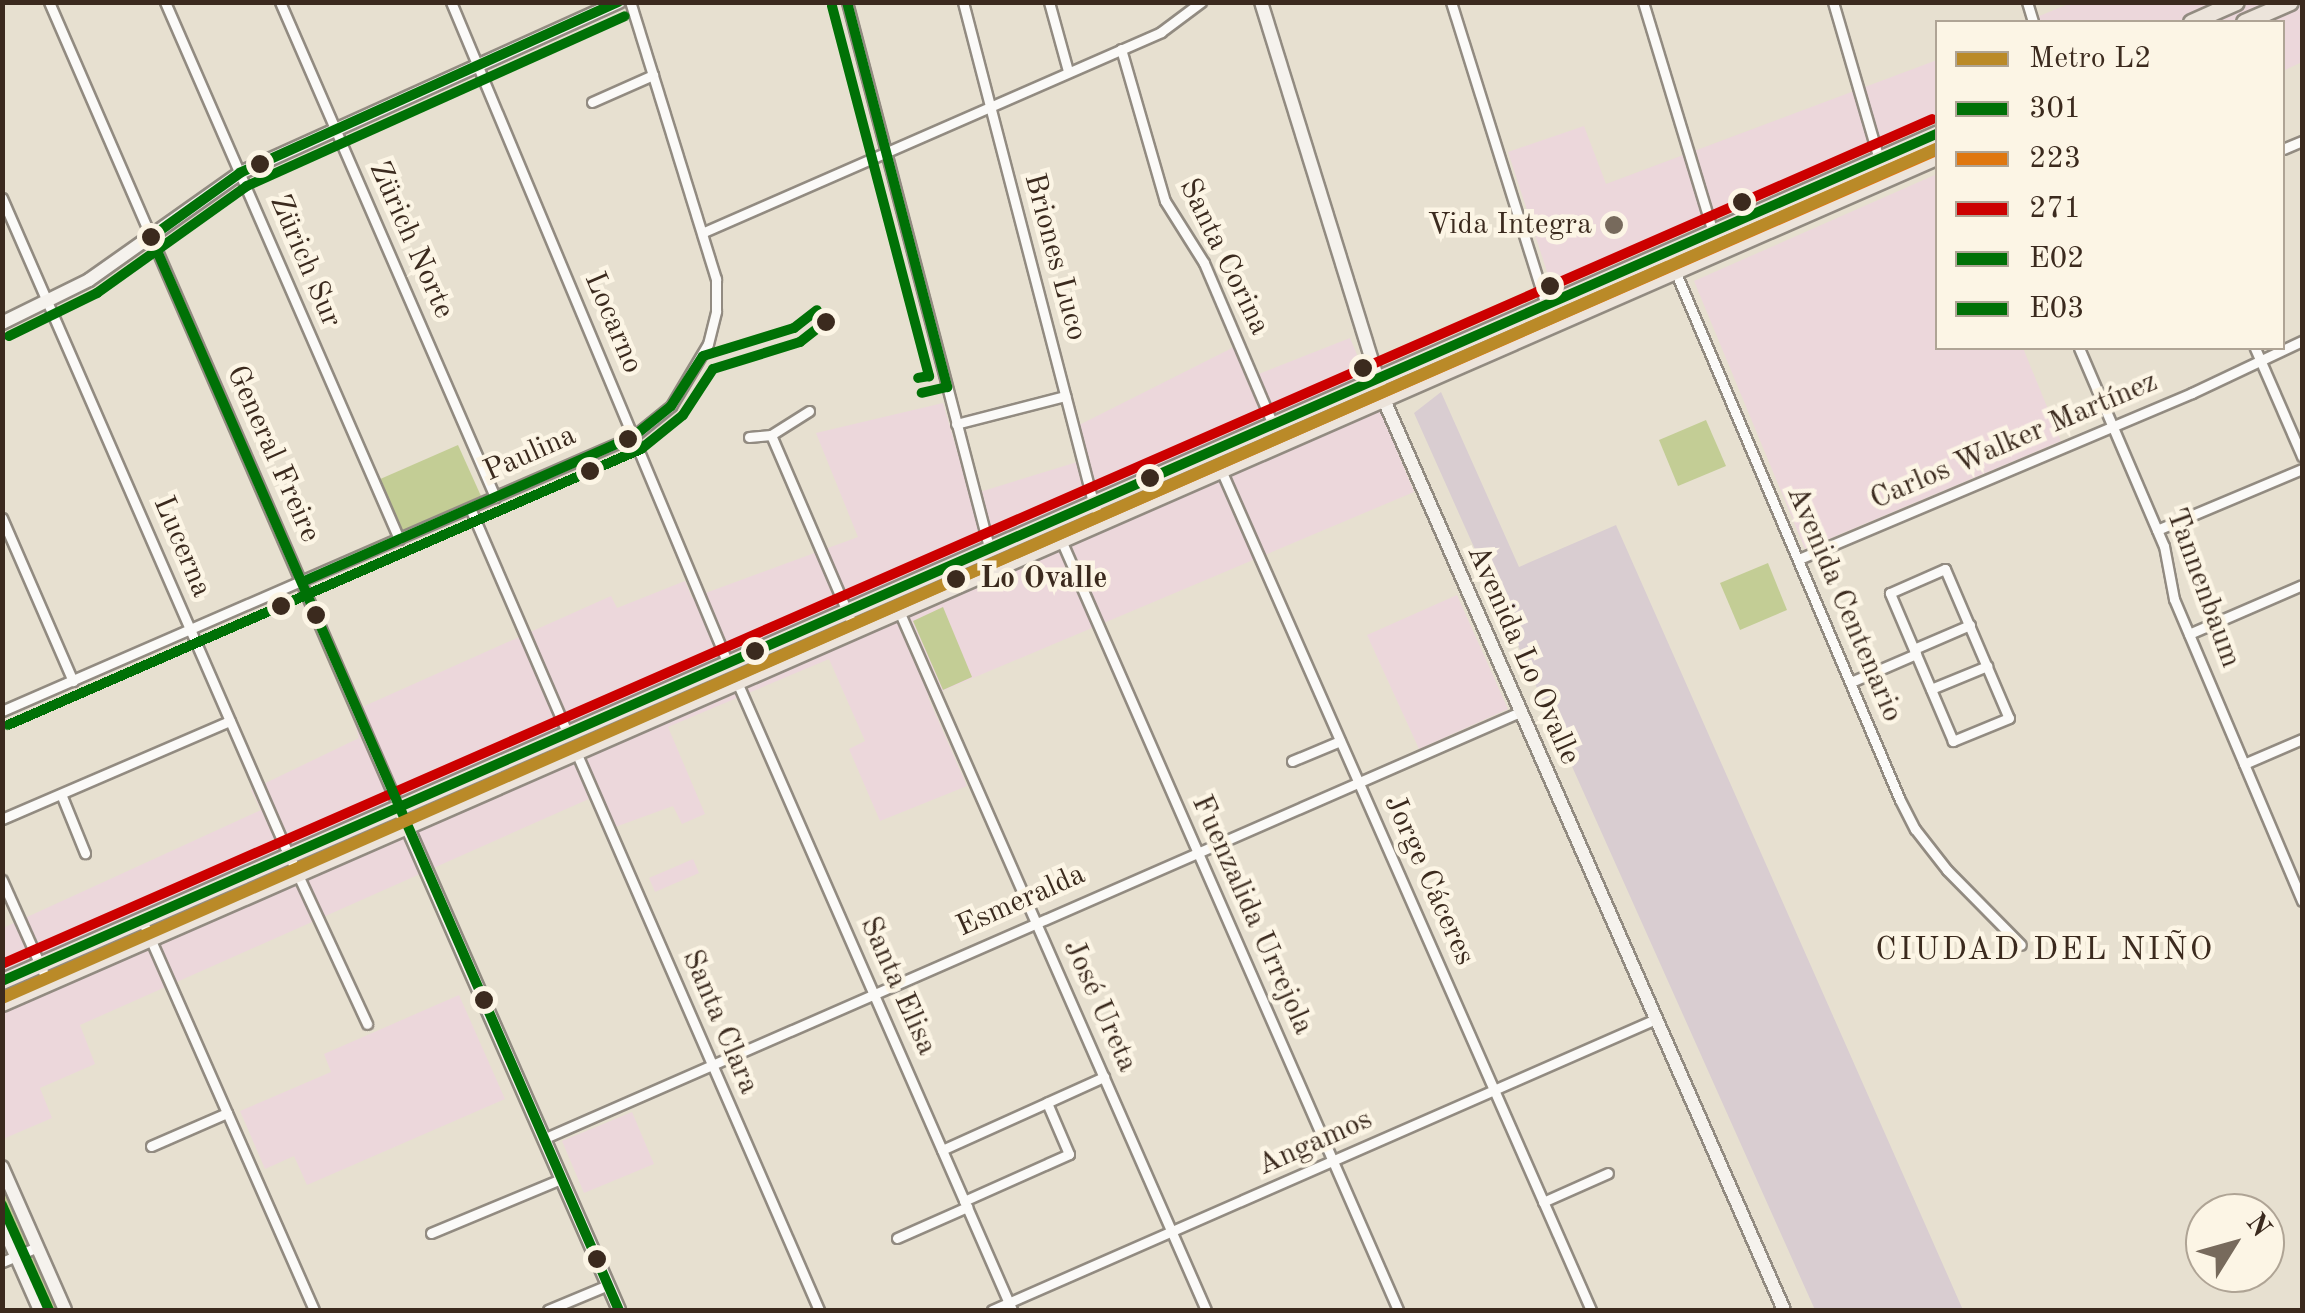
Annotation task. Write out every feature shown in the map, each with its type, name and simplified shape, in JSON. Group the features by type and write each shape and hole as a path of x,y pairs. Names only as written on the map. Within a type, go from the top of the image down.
{"main road":[{"path":"2,323 48,303 240,173 620,2"},
{"name":"Avenida Lo Ovalle","path":"1261,2 1376,381 1784,1310"},
{"path":"2249,20 2290,2"},
{"path":"2195,20 2225,5"},
{"path":"2,981 1094,506 1935,134"},
{"path":"2,1003 1935,157"},
{"path":"1221,470 1223,455 1231,445"},
{"path":"722,667 737,682"},
{"name":"General Freire","path":"399,808 619,1310"},
{"path":"2,1166 65,1310"},
{"path":"2,1224 40,1310"}],"street":[{"name":"General Freire","path":"48,2 399,808"},
{"name":"Zürich Sur","path":"165,2 399,540"},
{"name":"Zürich Norte","path":"280,2 495,497"},
{"name":"Locarno","path":"451,2 634,436 722,667"},
{"name":"Paulina","path":"2,711 634,436 671,406 708,344 717,292 704,232 630,2"},
{"path":"846,2 990,551"},
{"name":"Briones Luco","path":"963,2 1094,506 1103,522"},
{"path":"1049,2 1068,72"},
{"path":"704,232 1168,28 1201,2"},
{"path":"1452,2 1552,324"},
{"path":"1643,2 1713,232"},
{"path":"1833,2 1880,159"},
{"name":"Santa Corina","path":"1121,49 1165,201 1204,263 1274,426"},
{"path":"592,102 654,75"},
{"name":"Lucerna","path":"2,198 289,856 367,1024"},
{"name":"Avenida Centenario","path":"1668,252 1915,829 1975,902 2022,945"},
{"name":"Carlos Walker Martínez","path":"1798,559 2261,363 2302,341"},
{"name":"Tannenbaum","path":"2079,350 2157,530 2172,592 2299,883 2302,901"},
{"path":"2255,350 2302,456"},
{"path":"956,424 1065,396"},
{"path":"749,438 771,436 809,411"},
{"path":"771,436 855,630"},
{"path":"2157,530 2302,469"},
{"name":"Jorge Cáceres","path":"1221,470 1591,1310"},
{"path":"470,508 568,734"},
{"path":"2,518 73,681"},
{"name":"Fuenzalida Urrejola","path":"1061,540 1398,1310"},
{"path":"1946,569 1970,625 2009,718 1953,742 1890,592 1946,569"},
{"path":"2189,634 2302,585"},
{"name":"José Ureta","path":"899,611 1206,1310"},
{"path":"1851,682 1970,625"},
{"path":"1931,689 1987,666"},
{"name":"Santa Elisa","path":"737,682 1011,1307"},
{"name":"Esmeralda","path":"543,1139 1520,712"},
{"path":"2,819 230,721"},
{"path":"2244,764 2302,738"},
{"path":"1292,761 1340,741"},
{"name":"Santa Clara","path":"576,752 819,1310"},
{"path":"62,794 85,853"},
{"path":"2,880 48,983"},
{"path":"142,920 314,1310"},
{"name":"Angamos","path":"992,1310 1011,1307 1656,1019"},
{"path":"942,1150 1104,1077"},
{"path":"897,1238 1069,1154 1046,1103"},
{"path":"151,1146 227,1112"},
{"path":"1543,1202 1608,1173"},
{"path":"432,1234 561,1179"},
{"path":"2,1262 38,1247"},
{"path":"548,1310 608,1285"}],"shaded area":[{"path":"2071,3 2302,3 2302,62 2285,70 2285,20 2030,20"},
{"path":"1935,61 1935,123 1553,290 1508,152 1584,126 1606,184"},
{"path":"1935,175 1935,350 2024,350 2061,441 1805,549 1694,281"},
{"path":"1350,338 1414,492 928,697 967,786 880,821 849,749 865,741 829,659 668,727 705,814 682,824 673,806 607,830 591,798 80,1025 95,1064 40,1088 52,1118 3,1139 3,928 261,810 251,790 359,738 351,712 611,596 617,608 685,581 692,598 858,537 816,433 943,403 970,495 1087,459 1079,425 1234,347 1246,379"},
{"path":"1441,392 1519,567 1616,525 1963,1310 1815,1310 1414,413"},
{"path":"1457,595 1508,709 1419,749 1367,635"},
{"path":"693,859 699,873 655,892 649,878"},
{"path":"459,995 505,1099 307,1185 294,1156 265,1169 240,1111 331,1072 324,1054"},
{"path":"632,1112 654,1164 584,1193 562,1141"}],"green space":[{"path":"1706,420 1726,466 1678,486 1659,440"},
{"path":"458,445 481,496 401,531 378,480"},
{"path":"1768,563 1787,610 1740,630 1720,583"},
{"path":"943,607 972,677 943,690 913,621"},
{"path":"2,1182 59,1310 44,1310 3,1216"}],"metro line":[{"name":"L2","path":"2,998 1935,149"}],"transit line":[{"name":"E02","path":"618,2 240,173 151,237 619,1310"},
{"name":"E02","path":"847,2 947,387 922,393"},
{"name":"E03","path":"832,6 929,376 918,378"},
{"name":"E03","path":"9,336 97,293 247,186 625,16"},
{"name":"271","path":"2,964 1932,119"},
{"name":"301","path":"2,981 1935,134"},
{"name":"223","path":"8,995 1935,151"},
{"name":"E02","path":"302,582 634,436 671,406 703,356 794,328 817,310"},
{"name":"E03","path":"8,725 641,449 683,415 713,369 800,342 826,322"},
{"name":"E03","path":"2,1205 49,1310"}],"place":[{"name":"Vida Integra","path":"1614,225"},
{"name":"Lo Ovalle","path":"956,579"}],"district":[{"name":"CIUDAD DEL NIÑO","path":"2045,951"}]}
